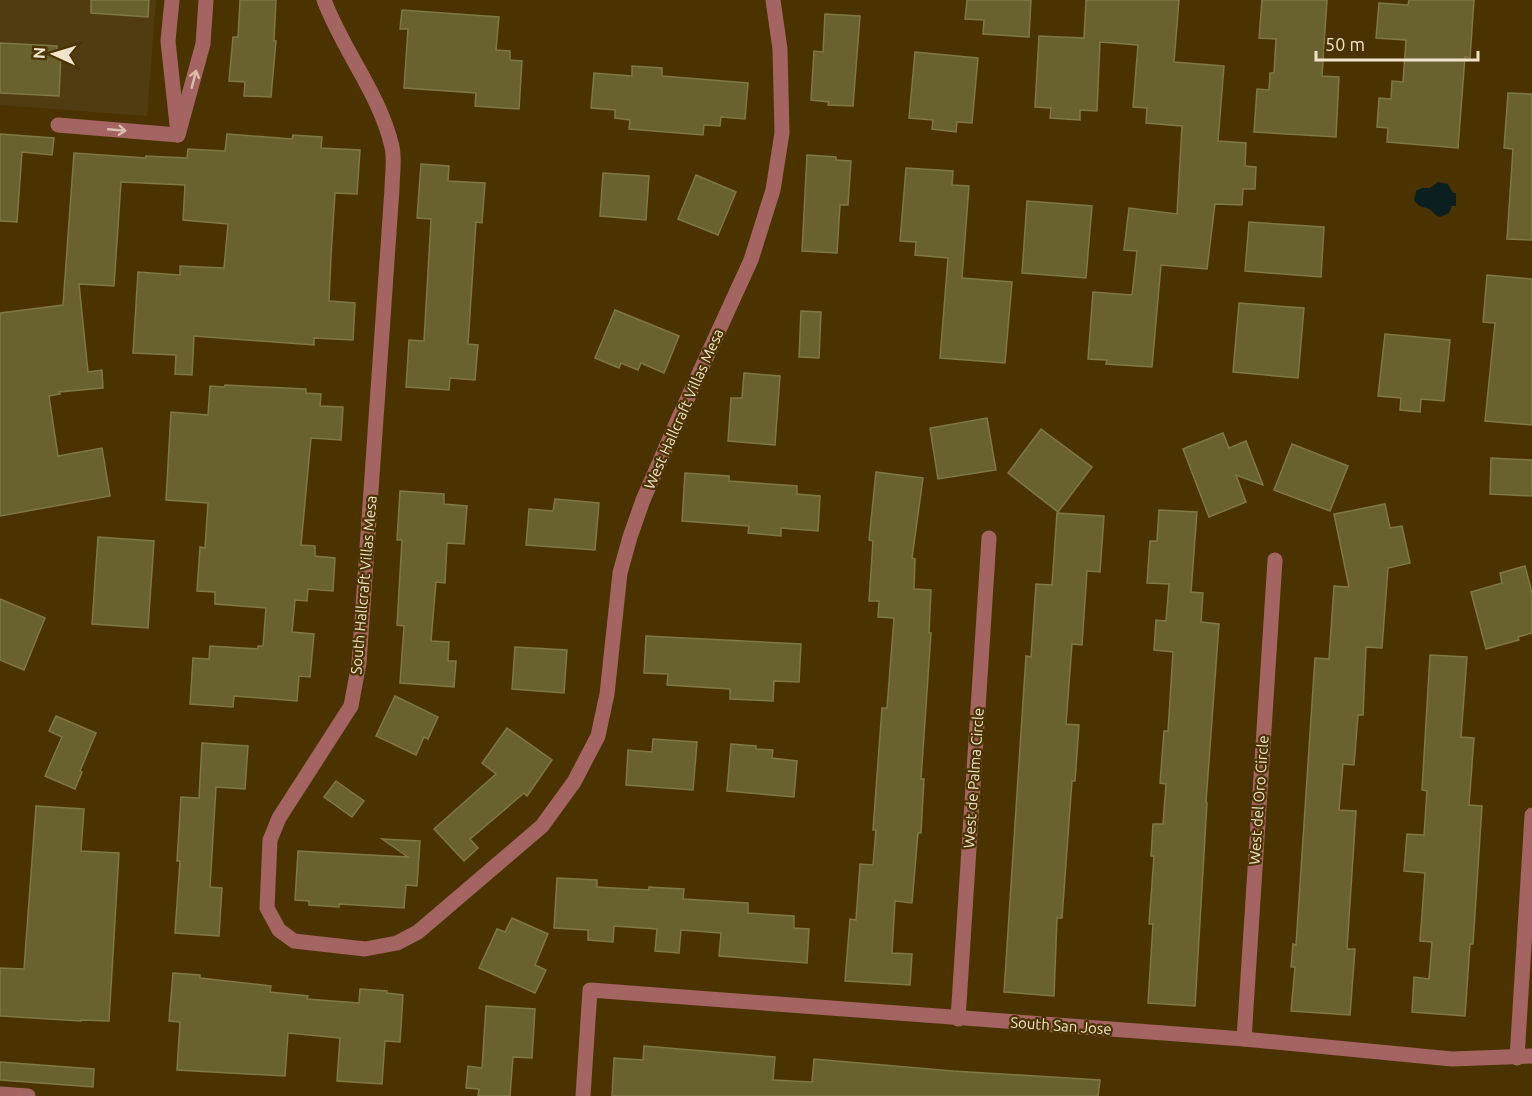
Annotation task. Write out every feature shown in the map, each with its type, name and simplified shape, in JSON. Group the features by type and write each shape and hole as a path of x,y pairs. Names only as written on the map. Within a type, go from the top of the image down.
{"street":[{"path":"172,0 168,41 178,135"},
{"path":"178,135 203,44 206,0"},
{"name":"South Hallcraft Villas Mesa","path":"324,0 331,20 382,113 393,150 392,189 363,624 357,674 351,706 279,818 270,840 267,908 279,930 294,941 365,949 397,943 423,928 542,826 553,811"},
{"name":"West Hallcraft Villas Mesa","path":"553,811 574,782 597,736 607,694 620,573 633,528 680,415 751,260 773,190 782,133 780,49 773,0"},
{"path":"58,125 178,135"},
{"name":"West de Palma Circle","path":"958,1019 989,538"},
{"name":"West del Oro Circle","path":"1244,1039 1275,560"},
{"path":"1524,1057 1532,815"},
{"name":"South San Jose","path":"583,1096 590,990 1244,1039 1452,1059 1524,1057"},
{"path":"0,1094 28,1096"}],"shaded area":[{"path":"0,0 156,0 147,116 0,105"}],"water":[{"path":"1438,182 1448,184 1453,193 1456,193 1456,206 1452,206 1449,213 1440,217 1429,209 1419,206 1414,200 1416,191 1430,188"}],"building":[{"path":"91,0 149,0 148,17 91,13"},
{"path":"240,0 276,0 274,41 276,41 271,97 244,96 245,82 229,81 233,37 238,37"},
{"path":"967,0 1031,0 1029,37 983,34 984,20 965,19"},
{"path":"1086,0 1179,0 1174,62 1224,66 1218,141 1246,143 1245,166 1256,167 1255,189 1243,189 1242,205 1215,204 1207,269 1161,265 1152,367 1106,364 1107,360 1088,359 1093,292 1132,295 1137,251 1124,250 1129,208 1177,214 1182,126 1146,123 1147,108 1133,107 1138,45 1100,42 1097,111 1080,110 1080,120 1050,118 1051,108 1035,107 1039,36 1084,38"},
{"path":"1262,0 1327,0 1322,76 1339,77 1336,137 1254,132 1257,89 1269,90 1270,73 1274,73 1276,39 1259,38"},
{"path":"1409,0 1474,0 1470,58 1465,57 1458,148 1387,142 1388,128 1377,127 1379,98 1391,99 1392,81 1403,82 1406,40 1376,38 1379,3 1408,5"},
{"path":"402,10 499,17 496,50 510,51 510,60 522,61 519,109 475,106 476,93 404,88 408,29 400,29"},
{"path":"825,14 860,16 853,106 828,105 829,102 811,100 814,51 823,52"},
{"path":"0,43 57,46 57,52 61,53 59,96 0,93"},
{"path":"915,52 978,58 972,123 957,122 956,132 932,129 933,120 909,118"},
{"path":"632,66 662,68 662,76 748,83 745,119 721,117 720,126 704,125 703,135 629,129 630,120 615,118 615,110 591,108 594,73 632,76"},
{"path":"1508,93 1532,94 1532,240 1507,239 1513,149 1504,148"},
{"path":"0,134 54,138 52,155 22,152 17,222 0,221"},
{"path":"227,134 292,139 293,135 322,137 321,148 360,150 357,194 335,193 329,301 355,303 353,340 314,338 314,345 194,336 192,375 175,374 176,355 133,353 138,272 180,275 180,266 224,268 228,224 183,220 185,185 121,182 114,286 79,284 88,372 102,370 103,388 59,392 60,394 49,396 58,456 102,448 110,496 0,516 0,313 63,305 74,153 146,158 146,156 187,158 188,149 225,151"},
{"path":"807,155 836,157 836,160 851,161 848,205 840,205 837,253 802,251"},
{"path":"421,164 449,166 448,181 485,183 482,223 476,222 468,344 478,345 475,380 450,378 449,390 406,387 409,340 424,341 431,219 417,218"},
{"path":"906,168 953,171 952,185 969,186 962,278 1012,282 1005,363 940,358 948,258 915,255 916,242 900,241"},
{"path":"603,173 649,176 646,220 600,216"},
{"path":"696,175 736,192 718,235 678,219"},
{"path":"1027,201 1092,206 1086,278 1022,273"},
{"path":"1249,222 1324,227 1321,277 1245,271"},
{"path":"1487,275 1532,279 1532,425 1485,421 1495,323 1483,322"},
{"path":"1239,303 1304,308 1298,378 1233,372"},
{"path":"615,310 679,336 664,373 641,363 638,370 621,363 619,368 595,358"},
{"path":"801,311 821,312 819,358 799,357"},
{"path":"1385,334 1450,340 1444,401 1421,399 1420,412 1400,410 1401,398 1378,396"},
{"path":"744,373 780,376 775,445 728,441 731,398 742,398"},
{"path":"225,385 306,389 306,393 321,394 320,406 343,407 341,440 311,438 301,545 315,546 315,556 335,558 333,591 308,589 307,601 295,600 292,632 314,634 310,677 299,676 297,701 234,696 233,707 190,704 193,658 209,659 210,646 258,649 258,646 263,646 266,608 215,604 215,592 197,591 200,547 205,548 208,503 166,500 171,412 208,415 210,386 224,387"},
{"path":"987,418 996,470 938,479 930,428"},
{"path":"1041,429 1092,467 1058,512 1008,473"},
{"path":"1223,433 1229,448 1246,441 1263,485 1236,475 1246,502 1209,517 1183,449"},
{"path":"1292,444 1348,466 1330,511 1274,490"},
{"path":"1491,458 1532,460 1532,496 1490,494"},
{"path":"876,472 923,478 912,558 915,559 914,589 931,590 929,633 931,633 921,779 924,779 921,833 918,833 912,903 895,901 892,953 912,954 910,985 845,981 850,919 856,920 860,864 873,865 876,830 873,830 882,708 887,708 894,618 878,617 879,601 869,601 873,541 869,540"},
{"path":"685,473 729,476 729,481 797,486 797,494 820,496 818,531 781,528 781,536 748,533 749,526 682,521"},
{"path":"400,491 444,494 444,504 467,506 464,544 447,543 445,583 436,582 431,641 449,642 448,661 456,661 454,687 400,683 404,626 397,625 402,540 397,540"},
{"path":"555,499 599,503 595,550 526,545 529,509 553,511"},
{"path":"1385,504 1390,528 1402,526 1410,563 1388,568 1382,648 1366,647 1363,715 1358,715 1354,765 1343,764 1339,810 1356,811 1347,949 1355,949 1350,1015 1291,1011 1295,967 1291,967 1293,944 1296,945 1315,658 1329,659 1334,586 1349,587 1334,514"},
{"path":"1159,510 1197,512 1191,592 1203,593 1201,622 1219,624 1206,802 1195,1006 1148,1003 1153,924 1149,924 1154,856 1151,856 1153,824 1163,824 1166,784 1160,783 1164,731 1168,731 1173,652 1154,650 1156,620 1166,621 1169,584 1147,583 1150,541 1157,541"},
{"path":"1057,513 1104,516 1100,572 1087,571 1082,645 1072,644 1066,724 1079,725 1075,781 1072,781 1062,918 1057,918 1054,996 1004,992 1026,656 1031,657 1036,584 1052,585"},
{"path":"98,537 154,541 148,628 92,624"},
{"path":"1525,566 1532,593 1532,633 1518,637 1519,640 1486,649 1471,592 1502,583 1500,573"},
{"path":"0,599 45,618 24,670 0,660"},
{"path":"646,636 801,644 799,682 774,681 773,701 730,699 730,689 667,685 668,674 644,673"},
{"path":"515,647 567,650 564,693 512,689"},
{"path":"1430,655 1467,657 1461,737 1474,738 1469,805 1482,806 1473,944 1470,944 1465,1016 1412,1012 1414,977 1429,979 1432,942 1420,941 1425,873 1404,871 1407,834 1424,835 1427,791 1422,790"},
{"path":"395,696 438,717 428,739 424,737 416,755 376,736"},
{"path":"56,716 96,733 75,789 45,776 62,737 49,731"},
{"path":"507,728 552,760 527,796 524,793 470,839 478,848 464,861 434,829 496,774 482,763"},
{"path":"653,739 697,742 693,790 626,785 628,750 652,752"},
{"path":"202,743 248,746 245,789 216,787 210,887 222,888 219,936 175,933 180,861 177,861 181,797 199,798"},
{"path":"731,744 773,750 772,758 797,761 794,797 727,791"},
{"path":"336,781 364,801 352,817 324,797"},
{"path":"36,806 84,809 81,851 119,853 109,1021 0,1016 0,968 24,969"},
{"path":"382,839 420,841 417,886 406,885 404,908 339,904 339,907 309,905 309,901 295,900 298,851 408,857"},
{"path":"557,878 597,880 597,887 649,890 649,887 684,889 683,899 748,903 748,913 794,916 794,928 809,929 807,963 719,956 721,933 681,930 679,953 655,951 657,929 614,926 613,942 588,940 588,930 554,928"},
{"path":"512,918 548,934 535,965 546,970 535,993 479,968 497,929 505,932"},
{"path":"173,973 271,986 270,992 308,996 307,999 359,1003 360,989 403,995 400,1042 385,1041 382,1084 337,1081 340,1038 288,1033 285,1076 177,1070 180,1022 169,1021"},
{"path":"486,1006 535,1009 532,1058 513,1057 510,1096 478,1096 479,1089 466,1088 468,1066 482,1068"},
{"path":"644,1046 775,1057 773,1080 812,1082 814,1059 1100,1080 1098,1096 612,1096 614,1058 643,1060"},
{"path":"0,1062 94,1069 93,1087 0,1080"}]}
